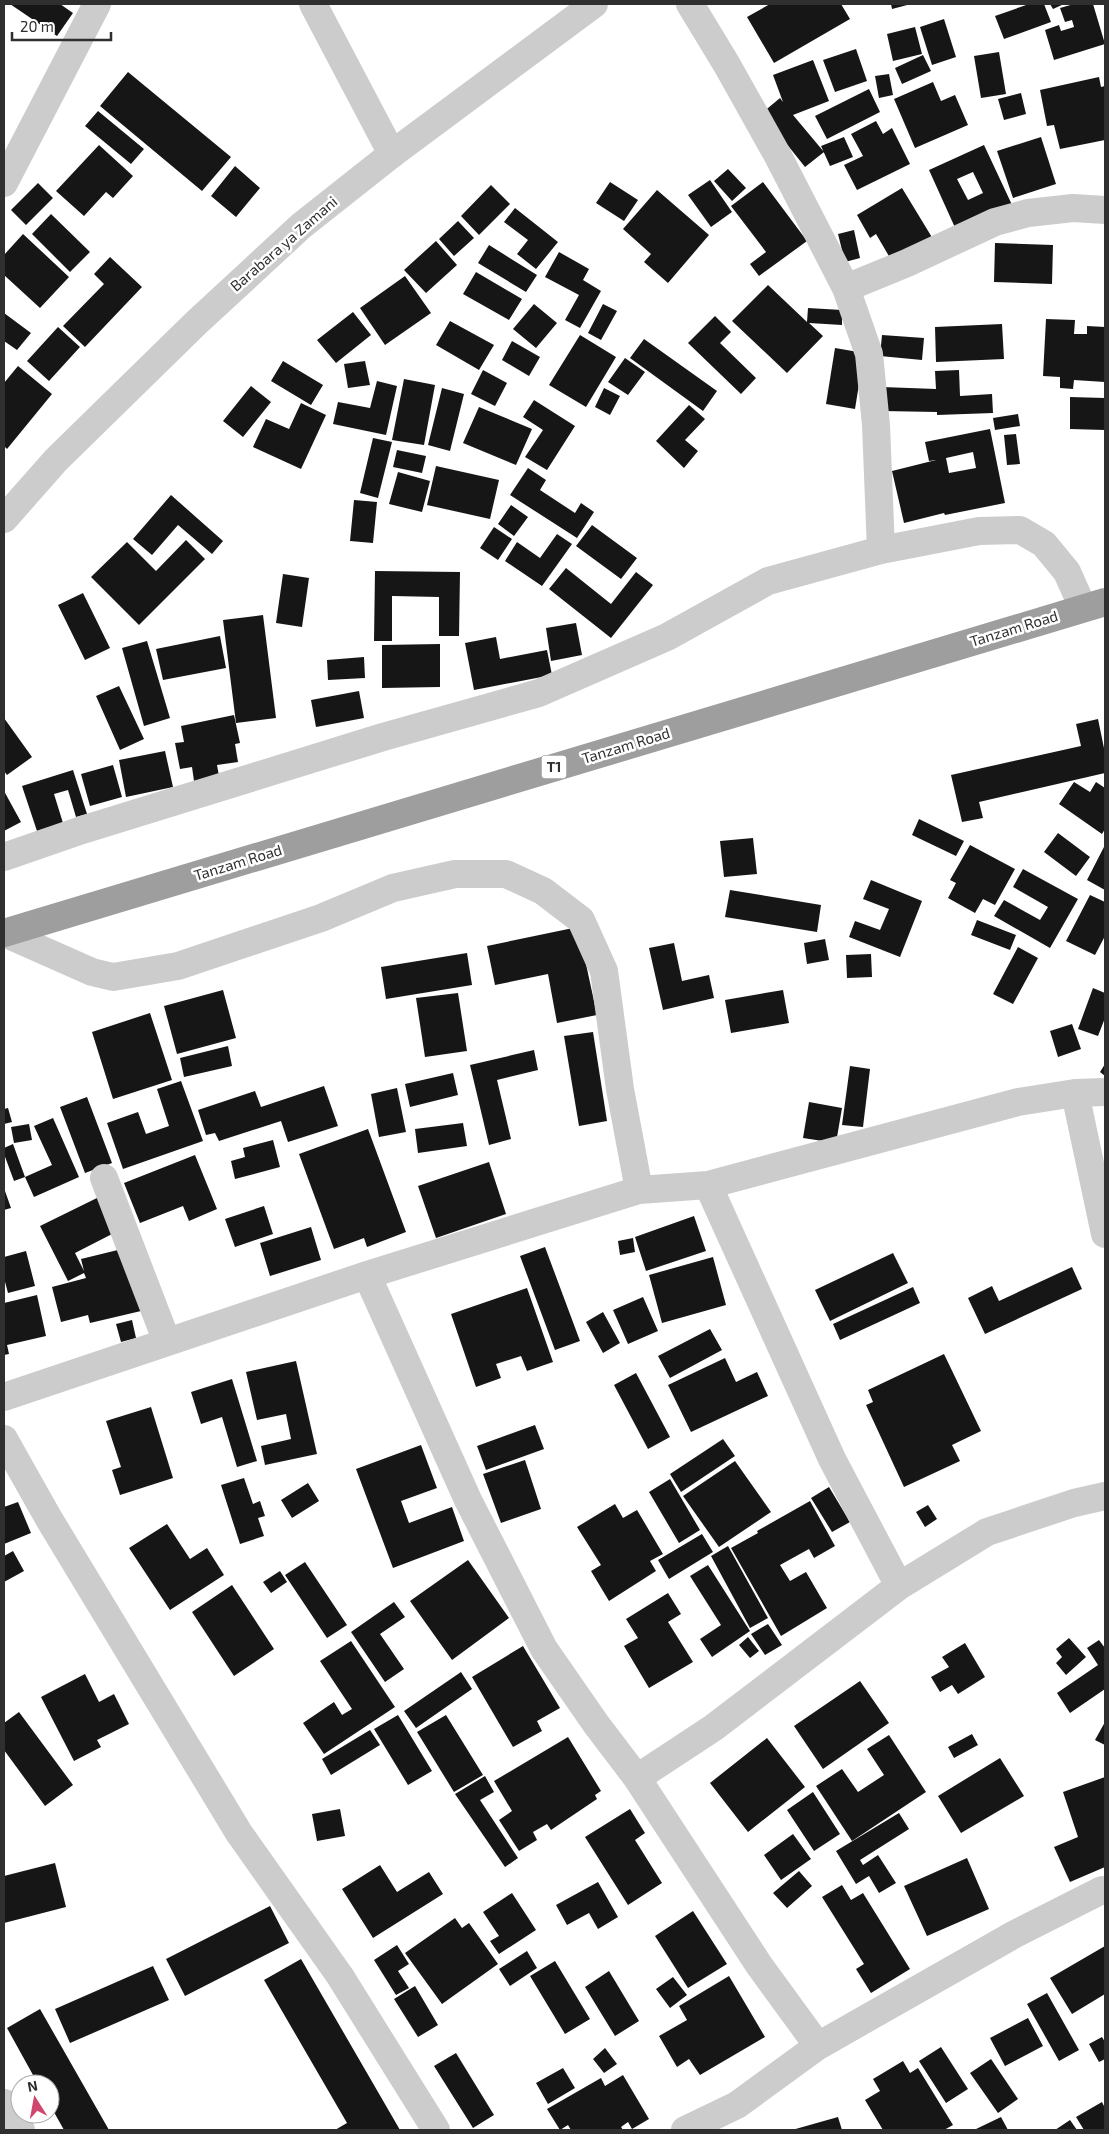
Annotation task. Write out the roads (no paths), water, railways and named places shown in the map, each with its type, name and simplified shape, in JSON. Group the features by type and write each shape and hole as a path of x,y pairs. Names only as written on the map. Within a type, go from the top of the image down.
{"highway":[{"name":"Tanzam Road","path":"4,933 1094,605"}],"street":[{"path":"4,183 98,4"},
{"path":"313,4 392,154"},
{"name":"Barabara ya Zamani","path":"4,519 56,460 196,323 301,226 392,154 594,4"},
{"path":"690,4 778,156 846,288 869,354 876,425 881,550"},
{"path":"846,288 907,263 995,222 1028,212 1073,208 1105,210"},
{"path":"4,857 91,827 374,740 539,693 667,637 768,581 881,550 979,531 1020,530 1044,544 1094,605"},
{"path":"4,933 92,972 113,976 178,966 321,918 392,888 455,874 506,874 543,891 581,920 604,971 620,1089 639,1190"},
{"path":"4,1397 366,1275 639,1190 708,1184 1018,1102 1075,1093 1105,1092"},
{"path":"1075,1093 1105,1234"},
{"path":"104,1178 167,1342"},
{"path":"708,1184 832,1459 899,1586"},
{"path":"366,1275 468,1500 544,1649 596,1724 637,1778 759,1965 818,2046"},
{"path":"4,1439 49,1519 239,1833 340,1976 436,2130"},
{"path":"637,1778 713,1728 899,1586 987,1532 1074,1503 1105,1496"},
{"path":"685,2130 737,2105 818,2046 1015,1934 1104,1890"},
{"path":"4,2103 21,2130"}]}
